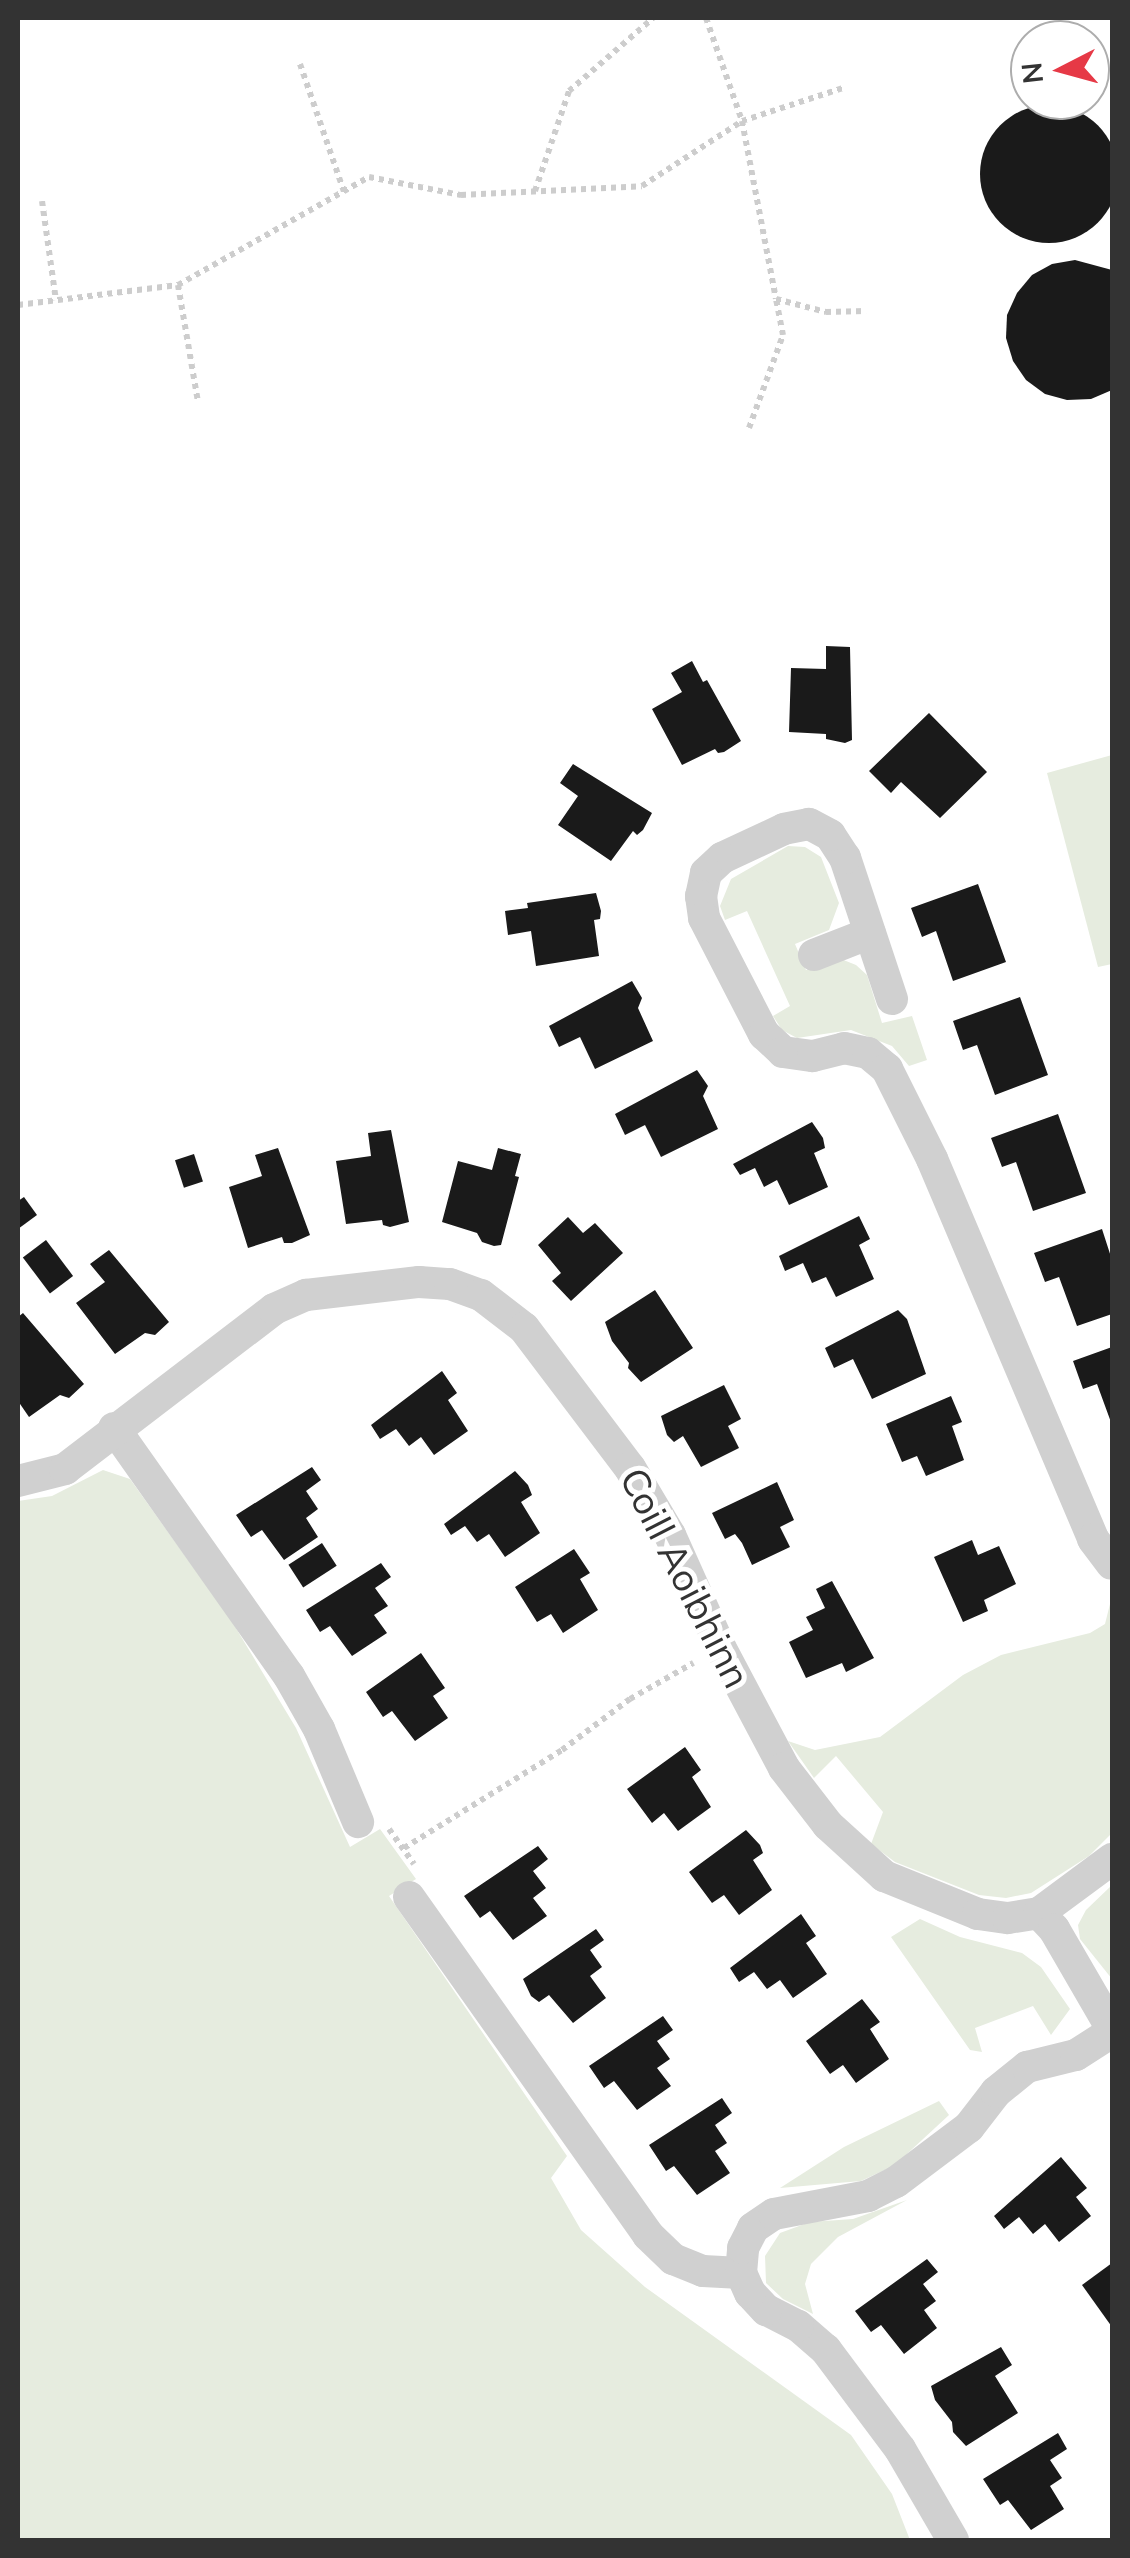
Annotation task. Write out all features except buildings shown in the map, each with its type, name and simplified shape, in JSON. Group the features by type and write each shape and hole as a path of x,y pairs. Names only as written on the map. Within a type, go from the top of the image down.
{"street":[{"path":"892,998 845,858 830,835 808,824 784,829 722,858 706,874 701,896 704,918 764,1034 783,1052 812,1056 844,1048 868,1053 887,1069 932,1160 1092,1539 1112,1564"},
{"path":"814,955 870,933"},
{"name":"Coill Aoibhinn","path":"18,1481 65,1469 274,1309 306,1295 419,1282 450,1284 481,1295 524,1328 630,1468 670,1535 720,1647 784,1768 828,1825 884,1876 978,1914 1008,1918 1039,1913"},
{"path":"114,1428 289,1676 320,1729 358,1822"},
{"path":"954,2540 900,2449 826,2350 798,2326 766,2310 750,2293 741,2272 743,2248 753,2228 774,2214 868,2196 896,2182 969,2127 996,2092 1027,2067 1076,2055 1112,2031 1054,1929 1039,1913 1112,1859"},
{"path":"409,1897 648,2235 674,2260 704,2272 741,2272"}],"path":[{"path":"534,191 570,91 652,18"},
{"path":"706,18 742,121 783,335 749,428"},
{"path":"300,64 344,192"},
{"path":"18,305 178,285 369,177 461,195 642,186 742,121 846,88"},
{"path":"42,201 56,300"},
{"path":"178,285 198,402"},
{"path":"776,299 826,312 866,311"},
{"path":"404,1848 562,1750 630,1699 720,1647"},
{"path":"358,1822 379,1810 426,1886 409,1897"}],"shaded area":[{"path":"1112,755 1112,964 1098,967 1047,773"},
{"path":"788,846 805,847 821,857 839,903 829,930 795,944 806,970 841,959 856,965 867,975 882,1023 912,1016 927,1060 909,1066 892,1046 851,1030 797,1038 782,1030 773,1016 790,1006 747,911 725,920 720,906 731,879"},
{"path":"103,1470 130,1479 231,1620 296,1728 350,1847 380,1829 416,1879 389,1896 567,2156 551,2178 581,2230 645,2287 851,2435 892,2494 910,2540 18,2540 18,1501 52,1496"},
{"path":"1112,1596 1112,1833 1089,1856 1031,1893 1006,1898 979,1895 895,1862 871,1844 883,1812 836,1756 814,1778 788,1741 815,1750 880,1737 963,1675 1001,1655 1090,1633 1105,1624"},
{"path":"1112,1885 1112,1979 1080,1939 1078,1925 1086,1910"},
{"path":"920,1919 960,1937 1022,1953 1041,1967 1070,2009 1051,2035 1033,2006 975,2028 982,2052 970,2050 891,1937"},
{"path":"939,2101 949,2115 895,2165 861,2181 780,2188 844,2147"},
{"path":"907,2200 838,2237 811,2264 805,2284 813,2314 783,2299 766,2283 765,2256 780,2233 810,2222 853,2219"}]}
